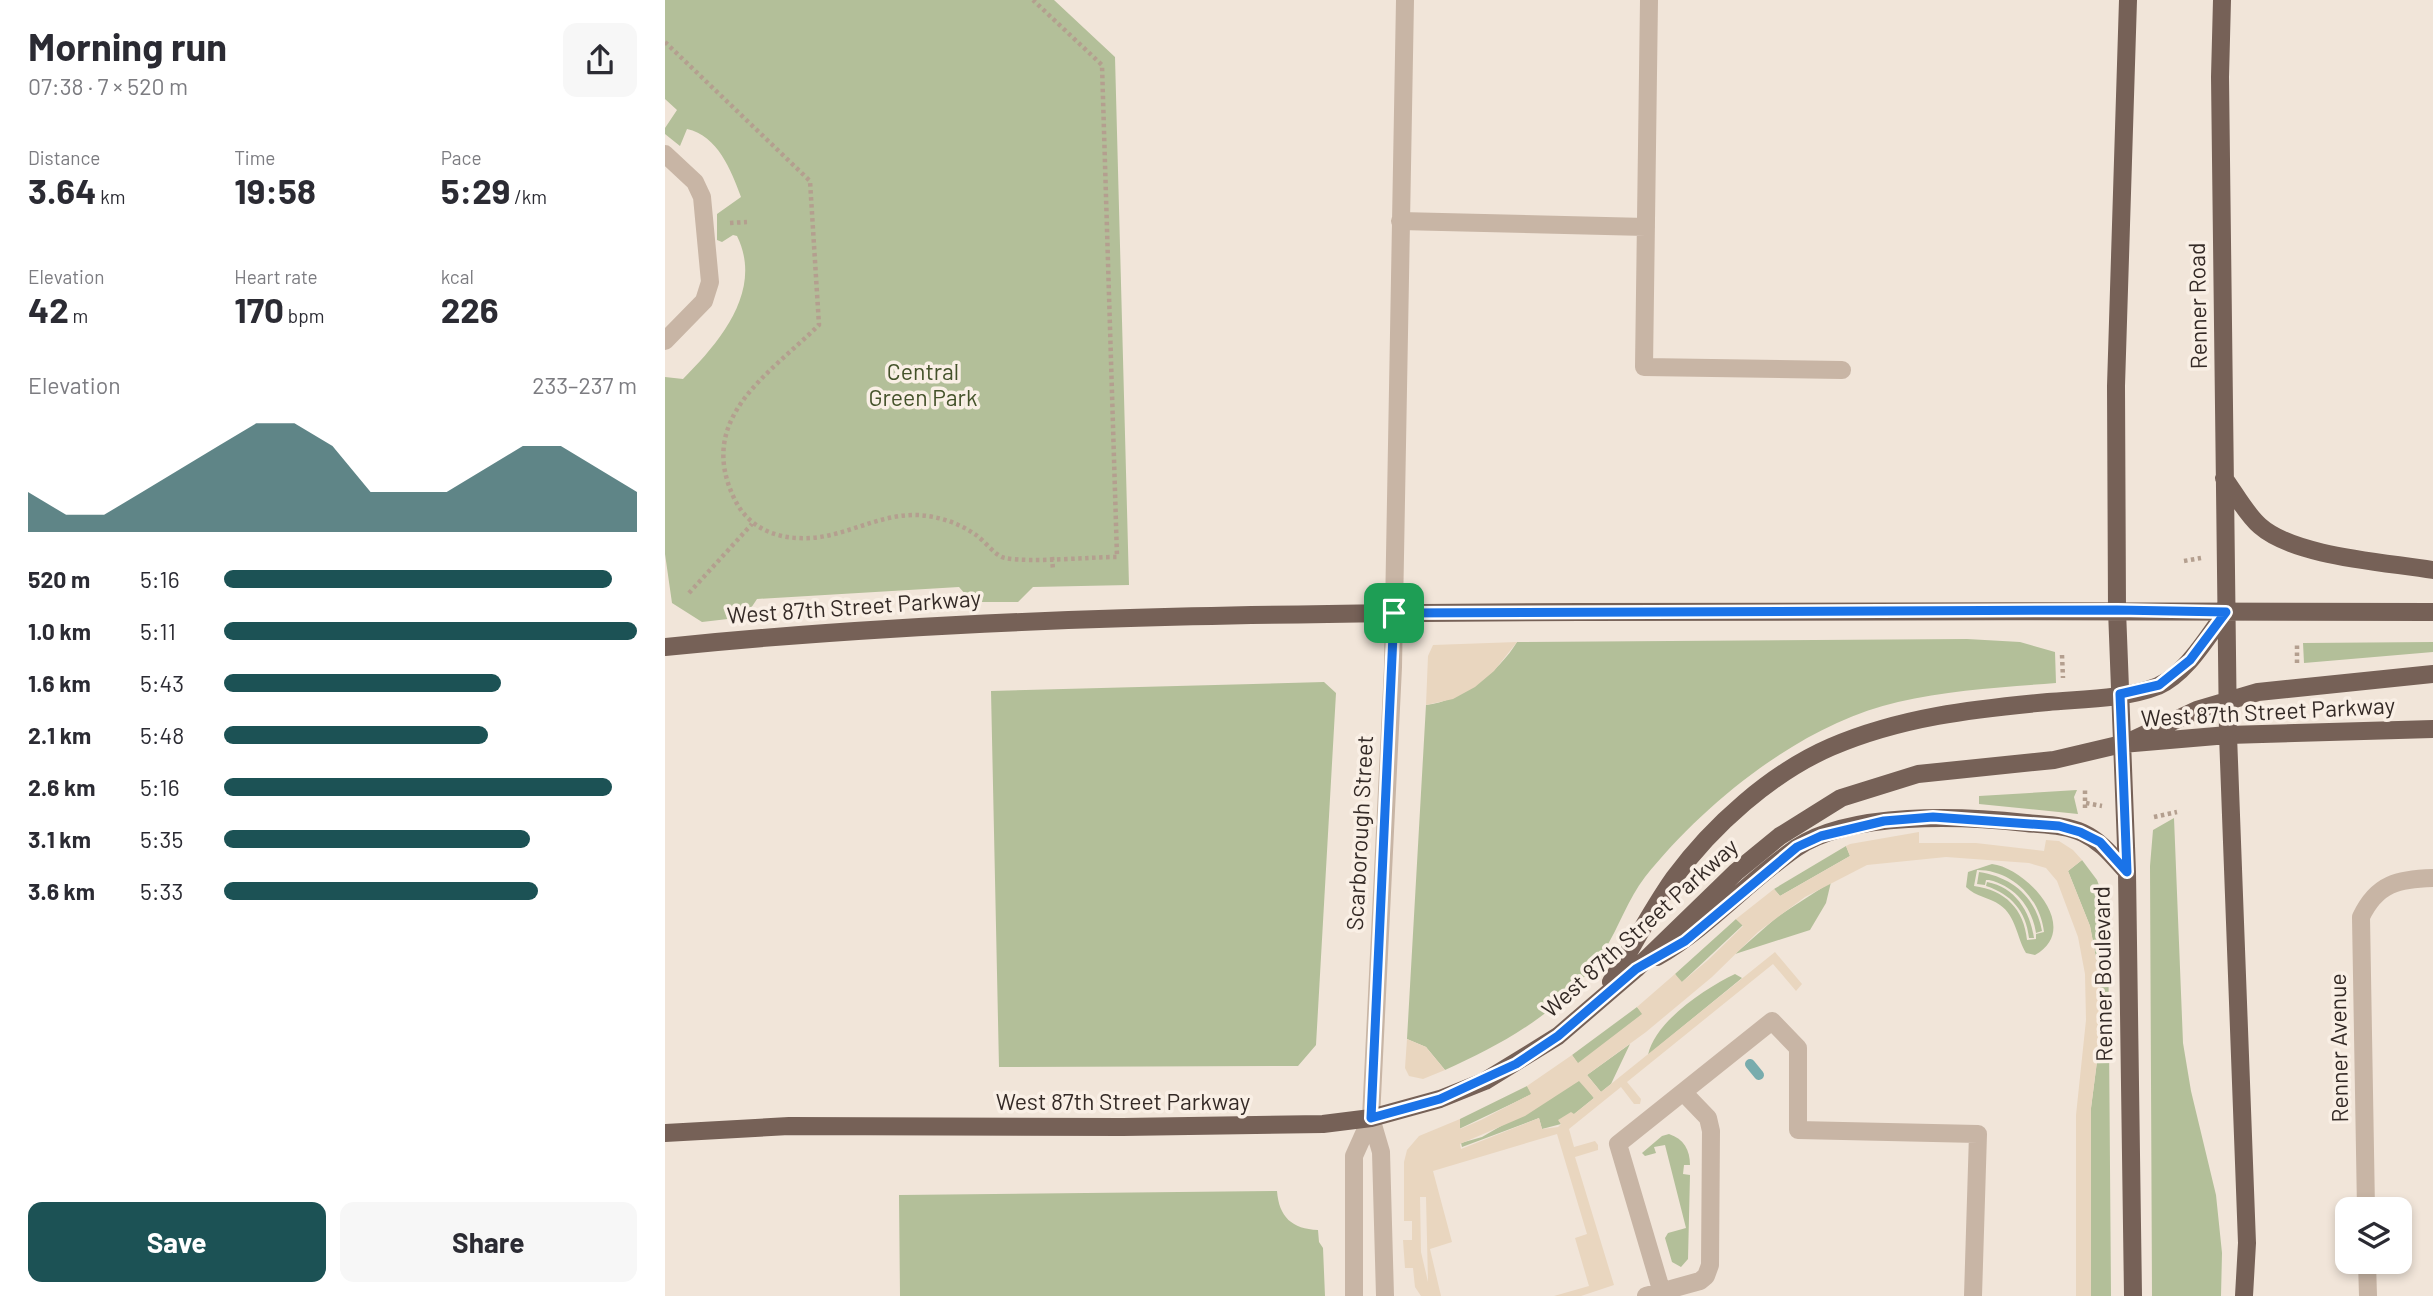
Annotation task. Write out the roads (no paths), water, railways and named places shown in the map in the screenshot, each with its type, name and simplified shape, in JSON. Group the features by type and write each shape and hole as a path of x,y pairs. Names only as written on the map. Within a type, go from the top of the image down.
{"main road":[{"path":"2117,610 2116,386 2127,0"},
{"name":"Renner Road","path":"2222,0 2220,77 2226,612"},
{"path":"2224,478 2258,525 2273,536 2306,549 2433,570"},
{"name":"West 87th Street Parkway","path":"665,647 969,622 1394,613 2117,610 2433,612"},
{"name":"Renner Boulevard","path":"2117,610 2127,872 2133,1296"},
{"path":"1601,998 1675,877 1708,838 1751,799 1787,772 1829,748 1874,730 1929,716 2120,694 2159,685 2190,660 2226,612"},
{"path":"2226,612 2228,736 2247,1243 2244,1296"},
{"path":"2122,744 2197,710 2258,692 2433,674"},
{"name":"West 87th Street Parkway","path":"665,1133 789,1126 1323,1125 1371,1118 1440,1099 1485,1081 1558,1036 1636,969 1736,872 1780,836 1841,799 1918,774 2054,760 2122,744 2228,736 2433,729"},
{"path":"1636,969 1685,941 1797,847 1821,836 1884,821 1933,817 1975,818 2059,826 2100,842 2127,872"}],"street":[{"name":"Scarborough Street","path":"1385,1296 1381,1152 1371,1118 1394,613 1405,0"},
{"path":"1649,0 1644,367 1842,370"},
{"path":"665,154 695,182 702,197 710,282 704,301 665,341"},
{"path":"1401,221 1646,227"},
{"name":"Renner Avenue","path":"2366,1197 2361,917 2378,892 2405,878 2433,878"},
{"path":"1683,1093 1708,1118 1711,1131 1710,1265 1706,1276 1700,1281 1657,1295 1618,1144 1772,1021 1798,1048 1797,1130 1978,1134 1973,1296"},
{"name":"Scarborough Street","path":"1354,1296 1354,1156 1371,1118"},
{"path":"2367,1274 2368,1296"}],"waterway":[{"path":"1750,1064 1759,1075"}],"park label":[{"name":"Central Green Park","path":"923,385"}]}
